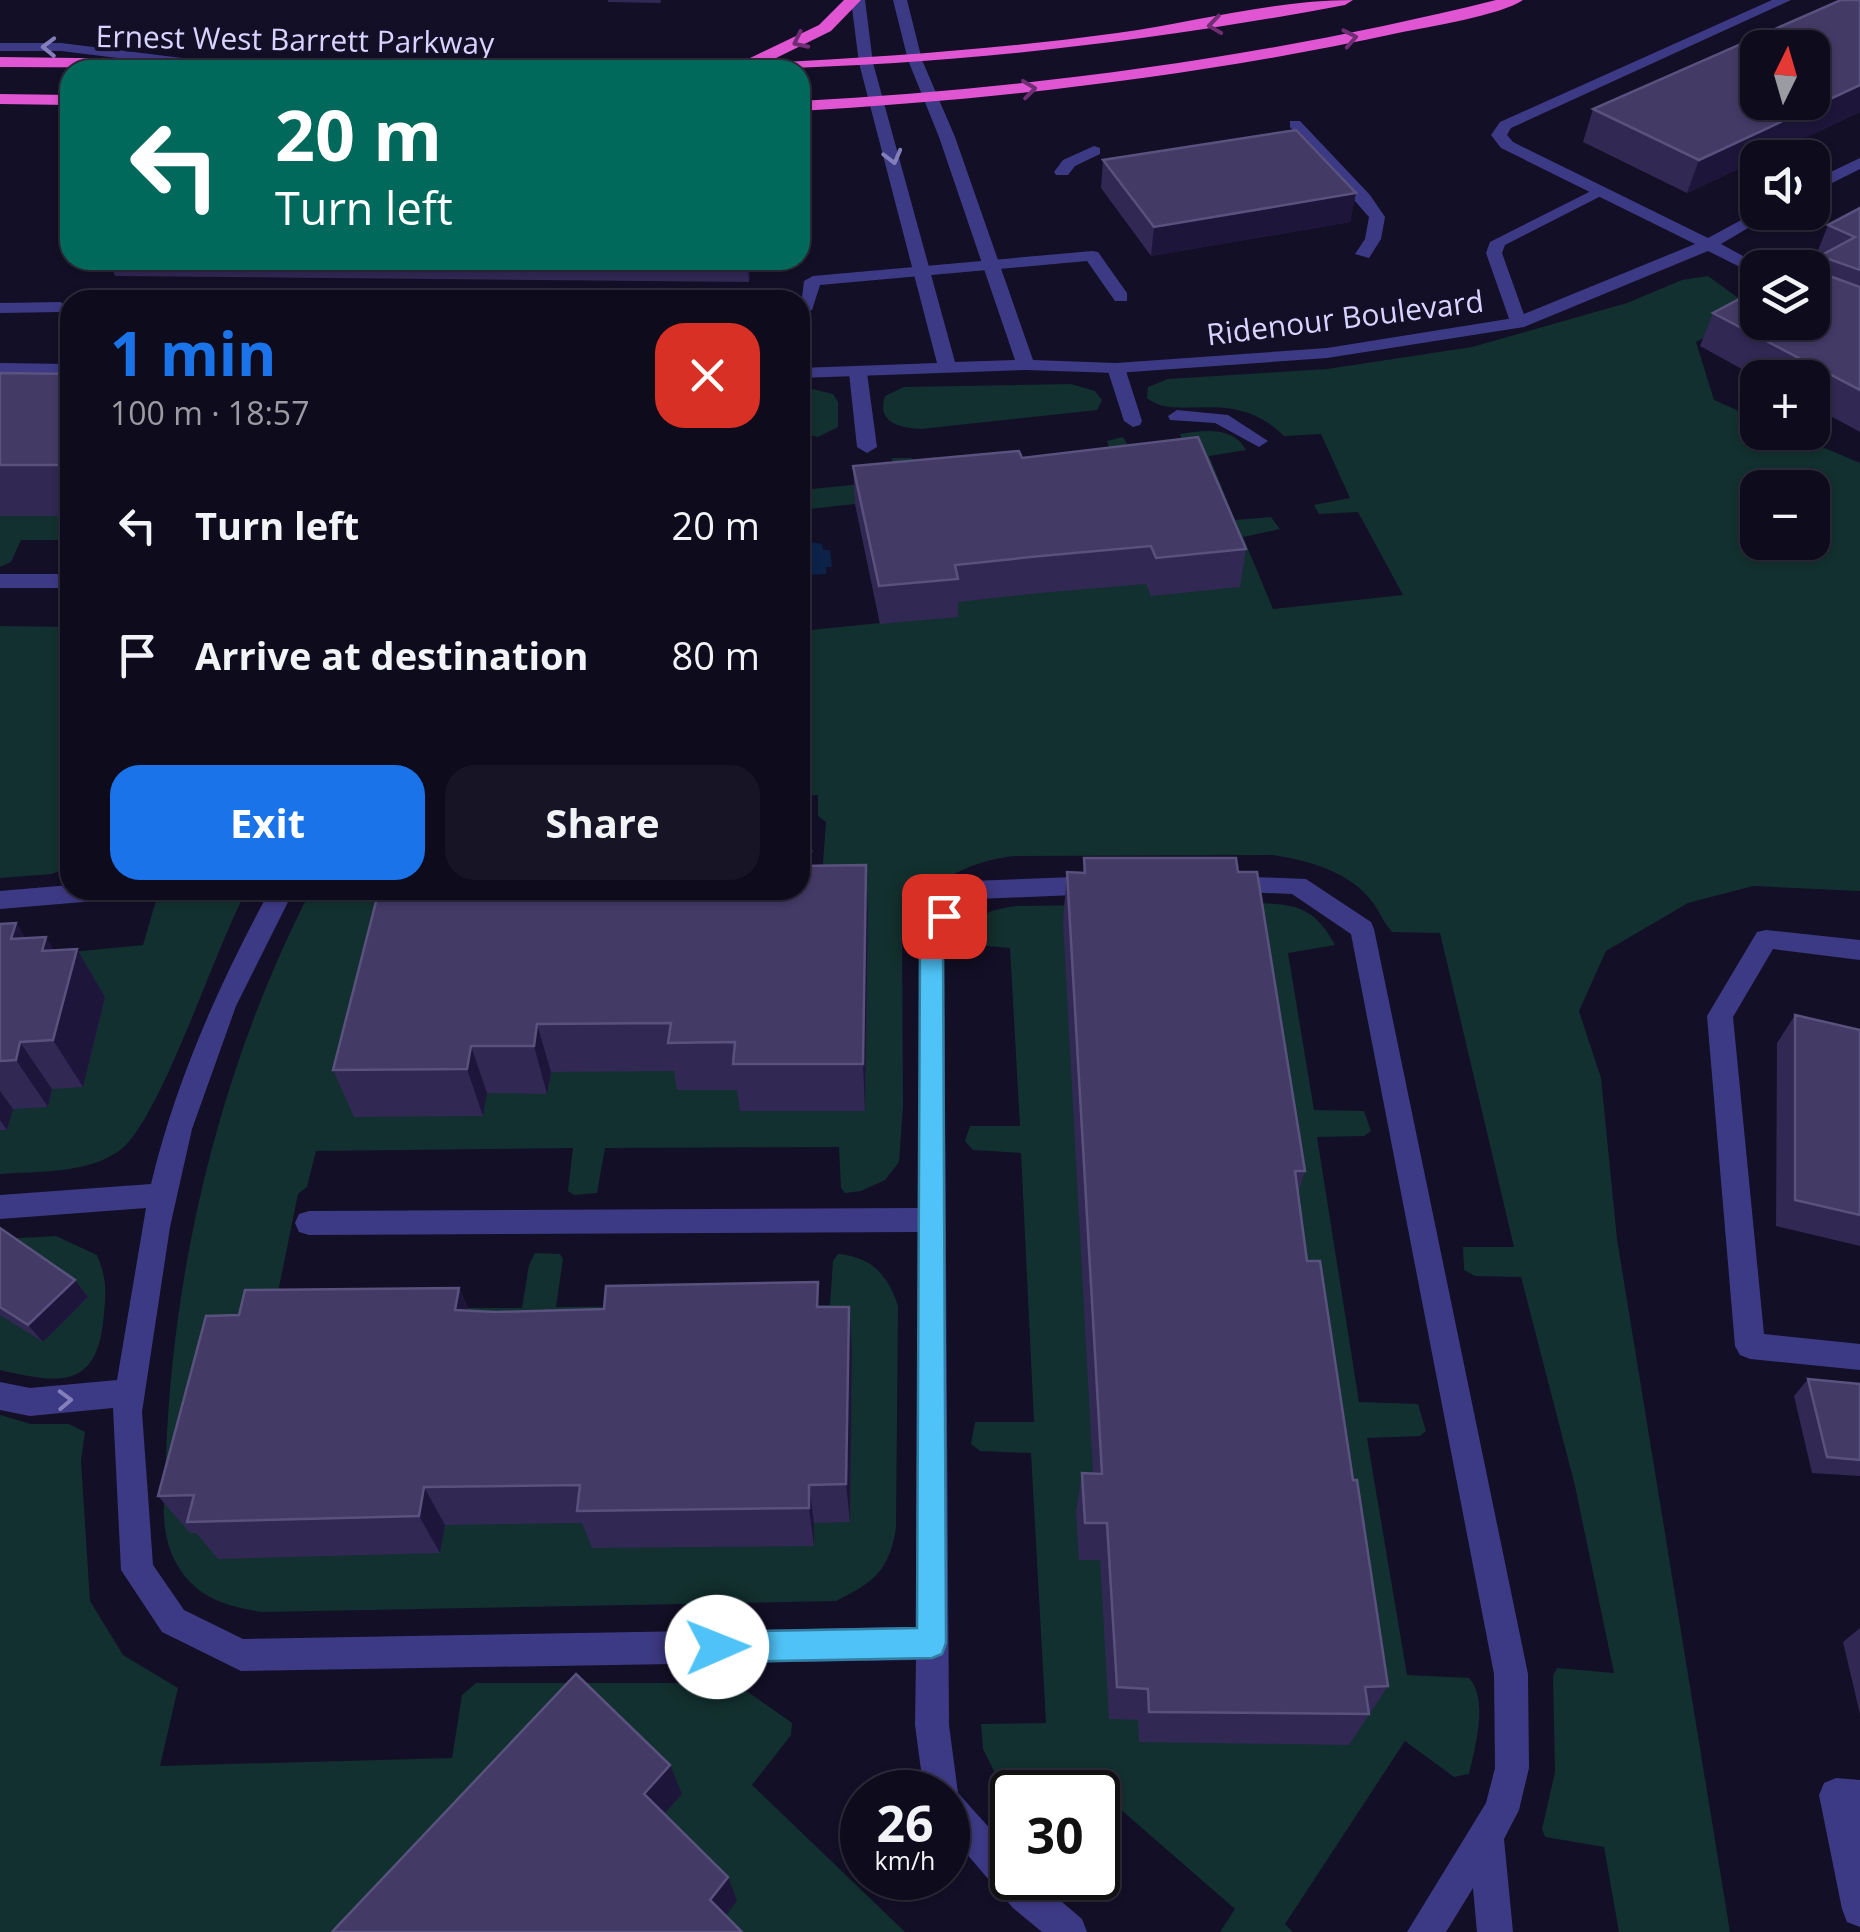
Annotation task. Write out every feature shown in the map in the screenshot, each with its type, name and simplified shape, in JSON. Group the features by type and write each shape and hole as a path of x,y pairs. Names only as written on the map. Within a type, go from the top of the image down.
{"highway":[{"path":"758,60 816,34 855,0"},
{"path":"810,66 914,60 1117,39 1345,0"},
{"path":"810,105 1002,93 1248,58 1515,0"},
{"name":"Ernest West Barrett Parkway","path":"0,62 60,63"},
{"path":"0,99 60,100"}],"street":[{"path":"855,0 866,63 948,370"},
{"path":"900,0 914,60 932,98 1026,365"},
{"path":"1740,261 1507,145 1499,135 1505,125 1784,0"},
{"path":"0,46 60,47 166,60"},
{"path":"1295,124 1377,217 1373,239 1363,254"},
{"path":"1062,172 1094,151"},
{"path":"1830,179 1860,163"},
{"path":"1518,323 1494,253 1498,242 1601,192"},
{"name":"Ridenour Boulevard","path":"810,373 1026,365 1116,368 1327,353 1518,323 1707,245 1740,227"},
{"path":"810,292 813,281 994,268 1092,256 1121,297"},
{"path":"0,308 60,307"},
{"path":"0,368 60,369"},
{"path":"1116,368 1132,421"},
{"path":"858,373 867,446"},
{"path":"1177,416 1230,419 1259,440"},
{"path":"0,581 60,582"},
{"path":"938,1770 932,1725 932,944 944,916 972,890 1120,885"},
{"path":"1199,885 1298,885 1362,929 1511,1674 1512,1768 1502,1810 1424,1932"},
{"path":"0,900 60,895"},
{"path":"276,900 236,972 179,1126 162,1195 130,1393 138,1570 174,1621 241,1655 932,1643"},
{"path":"1860,950 1766,939 1720,1016 1750,1346 1860,1358"},
{"path":"0,1207 162,1195"},
{"path":"309,1223 934,1220"},
{"path":"0,1396 30,1402 130,1393"},
{"path":"1860,1797 1836,1795 1860,1909"},
{"path":"970,1831 1026,1895 1068,1932"},
{"path":"1486,1834 1495,1932"}],"green space":[{"path":"1708,276 1740,299 1740,318 1696,342 1714,400 1740,411 1740,450 1829,450 1860,463 1860,891 1753,886 1688,903 1606,951 1579,1011 1601,1078 1617,1239 1730,1932 1619,1932 1604,1847 1545,1837 1542,1829 1555,1772 1553,1676 1557,1668 1614,1673 1575,1486 1521,1277 1475,1276 1464,1270 1463,1247 1514,1247 1440,933 1392,932 1374,904 1354,884 1302,861 1273,855 1014,856 964,869 934,887 902,928 903,1106 899,1162 885,1180 861,1191 845,1193 841,1188 839,1147 605,1148 597,1193 574,1195 568,1191 573,1148 316,1151 307,1187 298,1194 275,1307 522,1308 529,1265 535,1253 560,1254 563,1259 556,1307 830,1305 833,1261 838,1254 860,1259 877,1270 898,1306 896,1528 884,1565 860,1588 836,1601 262,1612 223,1603 191,1583 170,1549 164,1509 171,1383 191,1237 228,1094 252,1024 306,900 562,900 622,906 623,900 651,900 650,906 820,904 826,822 818,816 818,795 810,795 810,630 880,623 855,504 810,509 810,489 894,481 892,458 912,458 919,479 1114,461 1107,441 1123,437 1137,461 1187,455 1180,434 1226,433 1246,450 1209,456 1235,520 1271,517 1280,529 1243,537 1273,609 1403,595 1358,512 1319,514 1314,505 1350,498 1321,434 1284,436 1265,421 1226,408 1159,405 1147,398 1148,387 1168,379 1327,369 1472,347 1627,303 1682,280"},
{"path":"1071,384 1095,391 1102,400 1097,410 921,429 892,422 883,405 885,396 904,387"},
{"path":"810,388 833,394 838,402 838,427 818,437 810,435"},
{"path":"0,405 60,405 60,540 21,540 11,562 0,567"},
{"path":"0,626 60,627 60,868 52,874 0,878"},
{"path":"156,900 242,900 169,1070 135,1134 119,1151 92,1164 0,1174 0,959 143,945"},
{"path":"1283,905 1312,916 1335,945 1288,953 1314,1110 1364,1111 1371,1131 1364,1136 1317,1137 1359,1402 1418,1404 1426,1431 1420,1436 1367,1438 1407,1675 1469,1678 1475,1687 1479,1711 1469,1774 1454,1777 1405,1741 1285,1924 1293,1932 1220,1932 1235,1909 1120,1809 1120,1770 994,1770 983,1749 981,1724 1046,1723 1031,1453 980,1451 971,1444 975,1422 1034,1422 1021,1153 973,1150 965,1141 970,1126 1020,1126 1010,948 964,944 975,920 1017,906"},
{"path":"56,1236 97,1255 101,1264 105,1296 98,1345 91,1361 69,1377 54,1379 0,1370 0,1239"},
{"path":"0,1415 31,1424 69,1424 85,1432 81,1461 90,1601 123,1655 178,1688 160,1766 452,1758 462,1695 476,1683 701,1683 748,1692 792,1723 791,1735 752,1785 840,1870 840,1900 872,1900 905,1932 0,1932"}],"water":[{"path":"810,542 830,550 832,567 826,567 826,574 810,575"}],"building":[{"path":"1841,0 1860,0 1860,85 1830,99 1830,30 1773,30"},
{"path":"1740,44 1740,120 1785,120 1699,160 1593,109"},
{"path":"1296,130 1356,193 1154,227 1103,160"},
{"path":"1860,208 1860,270 1830,259 1830,251 1855,237 1830,224"},
{"path":"1830,276 1860,287 1860,390 1830,374 1830,360 1803,360 1765,340 1830,340"},
{"path":"1740,299 1740,327 1713,313"},
{"path":"0,373 60,374 60,465 0,465"},
{"path":"1198,437 1246,549 1156,558 1151,546 1041,556 955,565 958,579 879,586 853,466 1019,451 1022,458"},
{"path":"1084,858 1236,858 1238,872 1257,872 1305,1171 1295,1171 1307,1261 1320,1261 1388,1686 1365,1687 1369,1714 1149,1712 1148,1689 1117,1687 1107,1523 1085,1523 1082,1473 1102,1474 1067,872 1085,873"},
{"path":"866,865 863,1064 733,1064 735,1042 668,1043 671,1023 537,1024 534,1046 471,1046 467,1069 333,1070 376,900 810,900 810,866"},
{"path":"16,923 11,939 46,937 42,951 77,949 53,1040 20,1042 16,1060 0,1061 0,924"},
{"path":"1795,1015 1860,1030 1860,1215 1795,1200"},
{"path":"0,1228 75,1280 28,1325 0,1307"},
{"path":"818,1282 817,1307 849,1307 846,1484 809,1485 809,1508 577,1511 580,1485 424,1487 419,1516 187,1522 194,1495 158,1496 206,1316 239,1315 245,1290 459,1288 455,1310 496,1312 604,1309 606,1286"},
{"path":"1808,1379 1860,1384 1860,1460 1827,1457"},
{"path":"576,1674 670,1765 644,1794 728,1877 710,1900 742,1932 332,1932"}],"route":[{"path":"717,1647 932,1643 932,944 944,916"}]}
